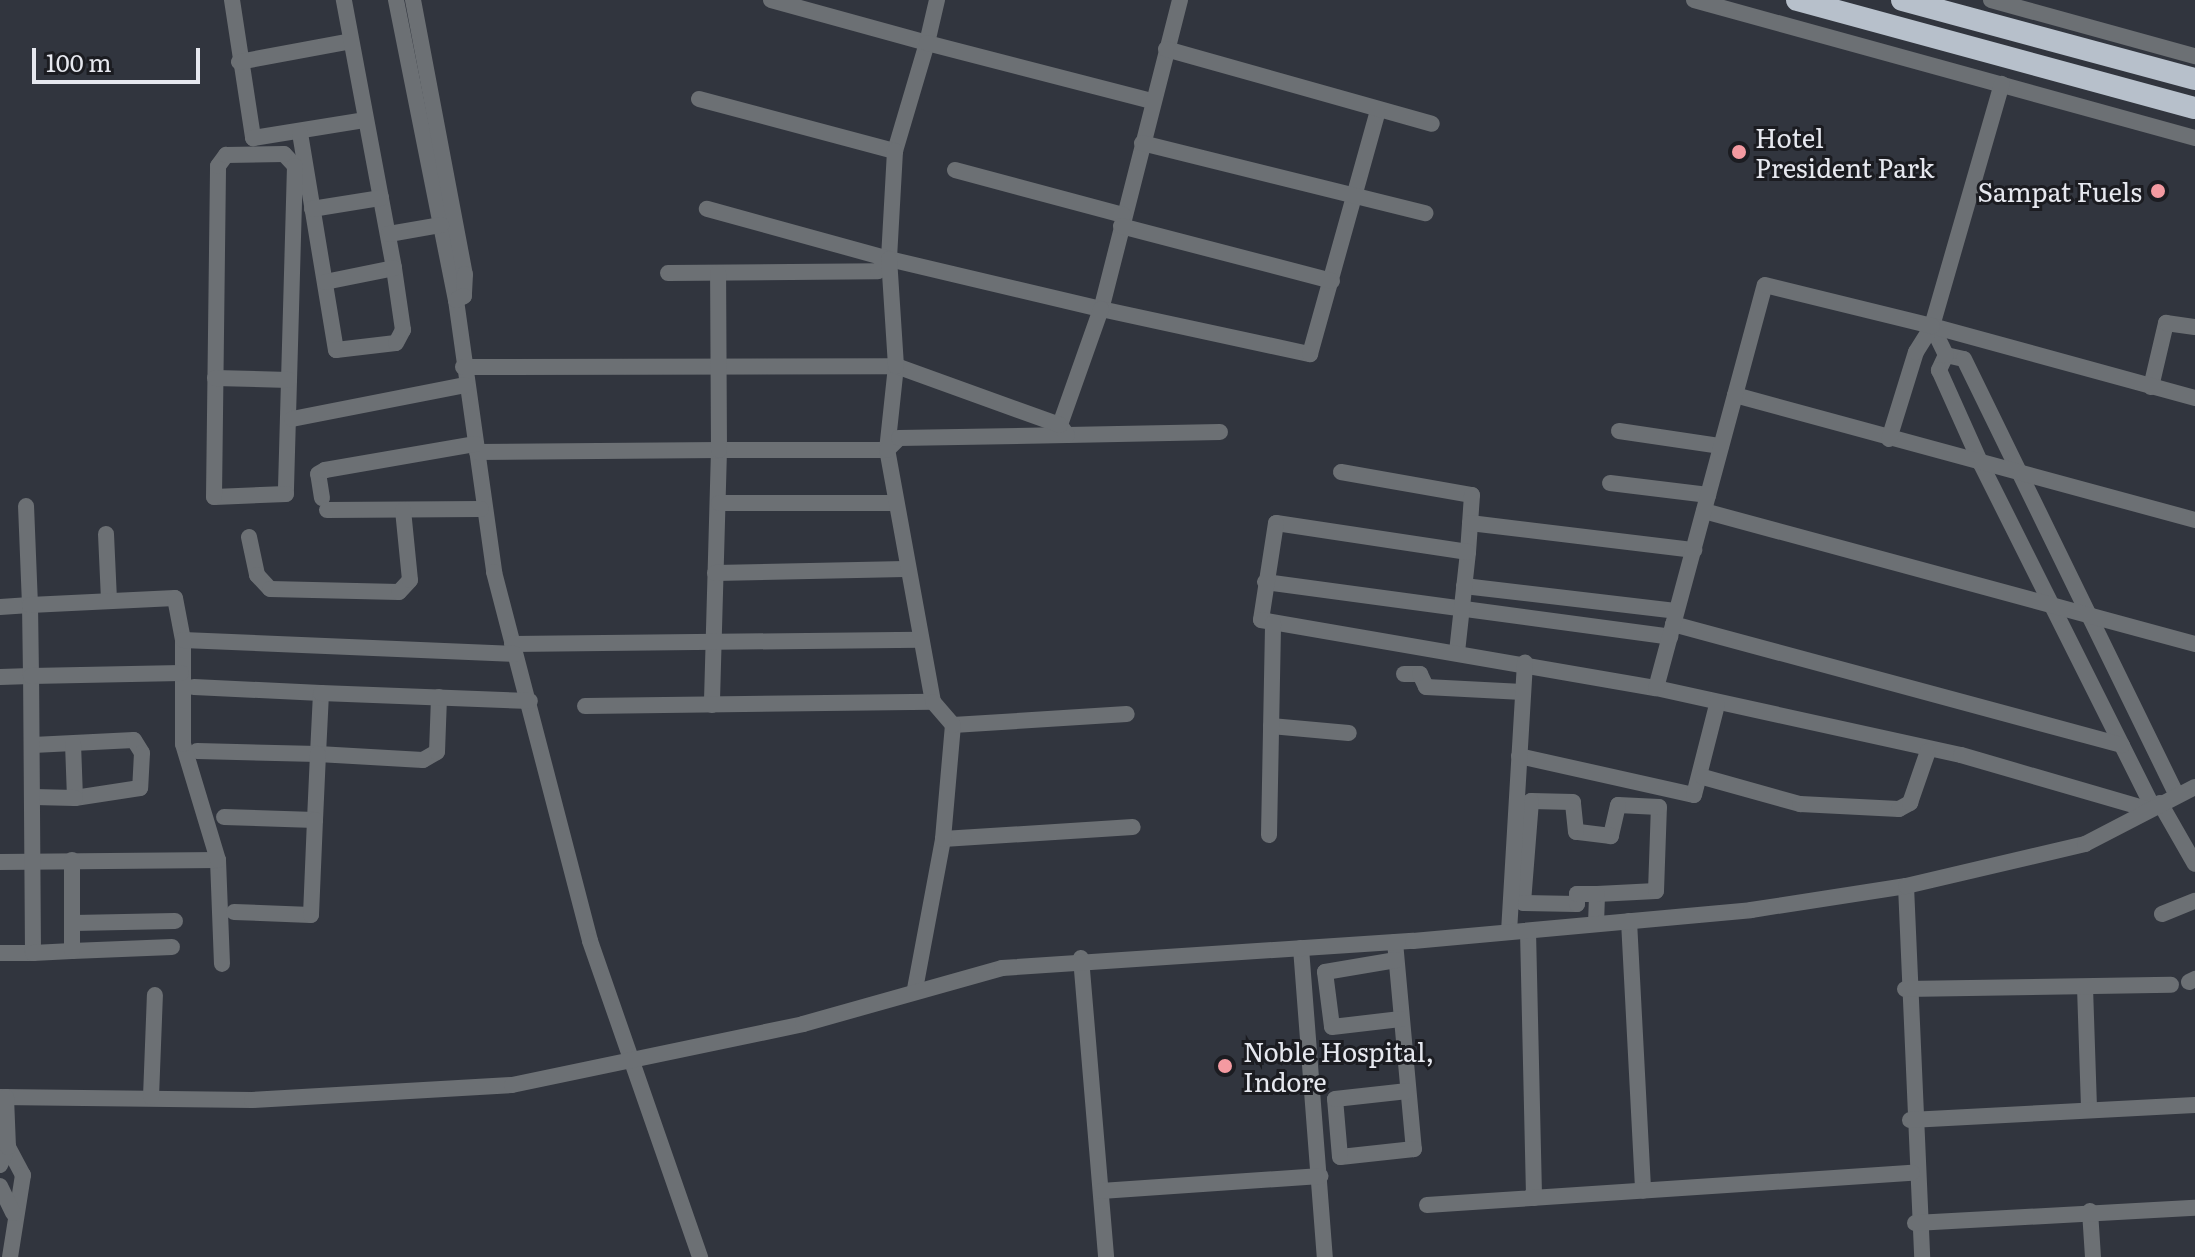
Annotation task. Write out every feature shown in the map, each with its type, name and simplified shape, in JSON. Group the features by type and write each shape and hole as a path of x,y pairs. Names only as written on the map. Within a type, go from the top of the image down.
{"highway":[{"path":"1797,0 2195,108"},
{"path":"1902,0 2195,79"}],"street":[{"path":"232,0 239,62 253,138 300,133 366,120"},
{"path":"396,0 456,300 481,509 514,649 590,941 635,1062 700,1257"},
{"path":"413,0 465,274 464,296 456,300"},
{"path":"771,0 1152,101"},
{"path":"915,989 943,839 953,725 933,702 891,503 887,450 896,366 889,259 895,151 937,0"},
{"path":"1064,430 1101,309 1180,0"},
{"path":"1694,0 2195,138"},
{"path":"1991,0 2195,56"},
{"path":"300,133 338,353 396,343 403,330 389,234 351,41 347,1"},
{"path":"239,62 351,41"},
{"path":"1166,49 1432,124"},
{"path":"1889,439 1916,352 1932,326 2002,84"},
{"path":"699,99 895,151"},
{"path":"707,209 889,259 1307,355 1332,281 1378,110"},
{"path":"1142,143 1425,213"},
{"path":"284,154 295,166 289,380 292,419 285,496 214,497 218,166 226,155 284,154"},
{"path":"955,170 1332,281"},
{"path":"312,209 381,198"},
{"path":"389,234 441,225"},
{"path":"668,273 878,271 889,259"},
{"path":"325,282 394,268"},
{"path":"712,705 719,503 718,273"},
{"path":"1656,688 1766,284 2195,398"},
{"path":"2151,387 2166,323 2195,327"},
{"path":"1932,326 1946,355"},
{"path":"1946,355 1939,370 1981,464 2153,806 2194,868"},
{"path":"1946,355 1964,359 2083,613 2176,794"},
{"path":"463,367 717,362 896,366 1064,430"},
{"path":"215,378 289,380"},
{"path":"292,419 465,385"},
{"path":"1735,395 2195,520"},
{"path":"481,509 403,510 324,504 318,474 325,470 476,448 887,450 899,438 1064,430 1220,432"},
{"path":"1619,431 1721,446"},
{"path":"1341,472 1472,495 1457,652"},
{"path":"1610,483 1706,503 2053,606 2195,644"},
{"path":"719,503 891,503"},
{"path":"26,506 34,797 33,953"},
{"path":"249,537 257,575 270,589 399,592 409,587 403,510"},
{"path":"1468,552 1280,522 1259,619 1525,662 1656,688 1717,705 1928,751 2153,806"},
{"path":"1470,523 1694,550"},
{"path":"106,534 109,601"},
{"path":"715,573 905,569"},
{"path":"1265,582 1462,611 1673,624"},
{"path":"1464,586 1673,624 2122,745"},
{"path":"0,607 179,599 187,765 218,860 222,964"},
{"path":"1269,835 1273,623"},
{"path":"183,640 514,649 716,639 920,640"},
{"path":"1509,932 1525,662"},
{"path":"0,677 181,673"},
{"path":"1404,674 1420,674 1426,687 1523,692"},
{"path":"194,687 530,701"},
{"path":"234,912 311,915 321,693"},
{"path":"197,751 435,757 439,697"},
{"path":"585,706 933,702"},
{"path":"1519,756 1628,783 1694,795 1703,777 1717,705"},
{"path":"953,725 1127,714"},
{"path":"1271,726 1349,733"},
{"path":"33,745 134,740 142,753 140,788 75,798 34,797"},
{"path":"73,744 75,798"},
{"path":"1703,777 1800,804 1899,809 1910,803 1928,751"},
{"path":"1624,804 1628,783"},
{"path":"1401,1019 1332,1027 1327,998 1329,967 1396,951 1509,932 1629,921 1906,886 2085,844 2176,794 2195,787"},
{"path":"1537,800 1573,802 1576,832 1611,836 1616,807 1624,804 1659,807 1657,889 1597,894 1577,894 1577,904 1523,903 1528,807 1537,800"},
{"path":"224,817 315,820"},
{"path":"943,839 1133,827"},
{"path":"72,860 72,951"},
{"path":"0,862 218,860"},
{"path":"1906,886 1919,1257"},
{"path":"1596,924 1597,894"},
{"path":"2162,914 2195,901"},
{"path":"73,923 175,921"},
{"path":"1629,921 1643,1191"},
{"path":"1528,931 1534,1198"},
{"path":"0,953 172,947"},
{"path":"10,1257 13,1213 23,1175 8,1147 3,1097 252,1100 512,1085 635,1062 803,1024 915,989 965,977 1081,958 1301,948 1396,951"},
{"path":"1301,948 1325,1257"},
{"path":"1396,951 1401,1019 1408,1091 1413,1151 1340,1157 1335,1099 1408,1091"},
{"path":"1081,958 1106,1257"},
{"path":"1908,989 2171,985"},
{"path":"2085,987 2089,1109"},
{"path":"151,1097 155,995"},
{"path":"1913,1120 2195,1105"},
{"path":"1913,1120 1912,1173 1918,1223"},
{"path":"0,1165 8,1147"},
{"path":"1427,1205 1912,1173"},
{"path":"1101,1191 1320,1176"},
{"path":"0,1186 13,1213"},
{"path":"1918,1223 2090,1211 2195,1208"},
{"path":"2090,1211 2093,1257"}],"place":[{"name":"Hotel President Park","path":"1739,152"},
{"name":"Sampat Fuels","path":"2158,191"},
{"name":"Noble Hospital, Indore","path":"1225,1066"}]}
